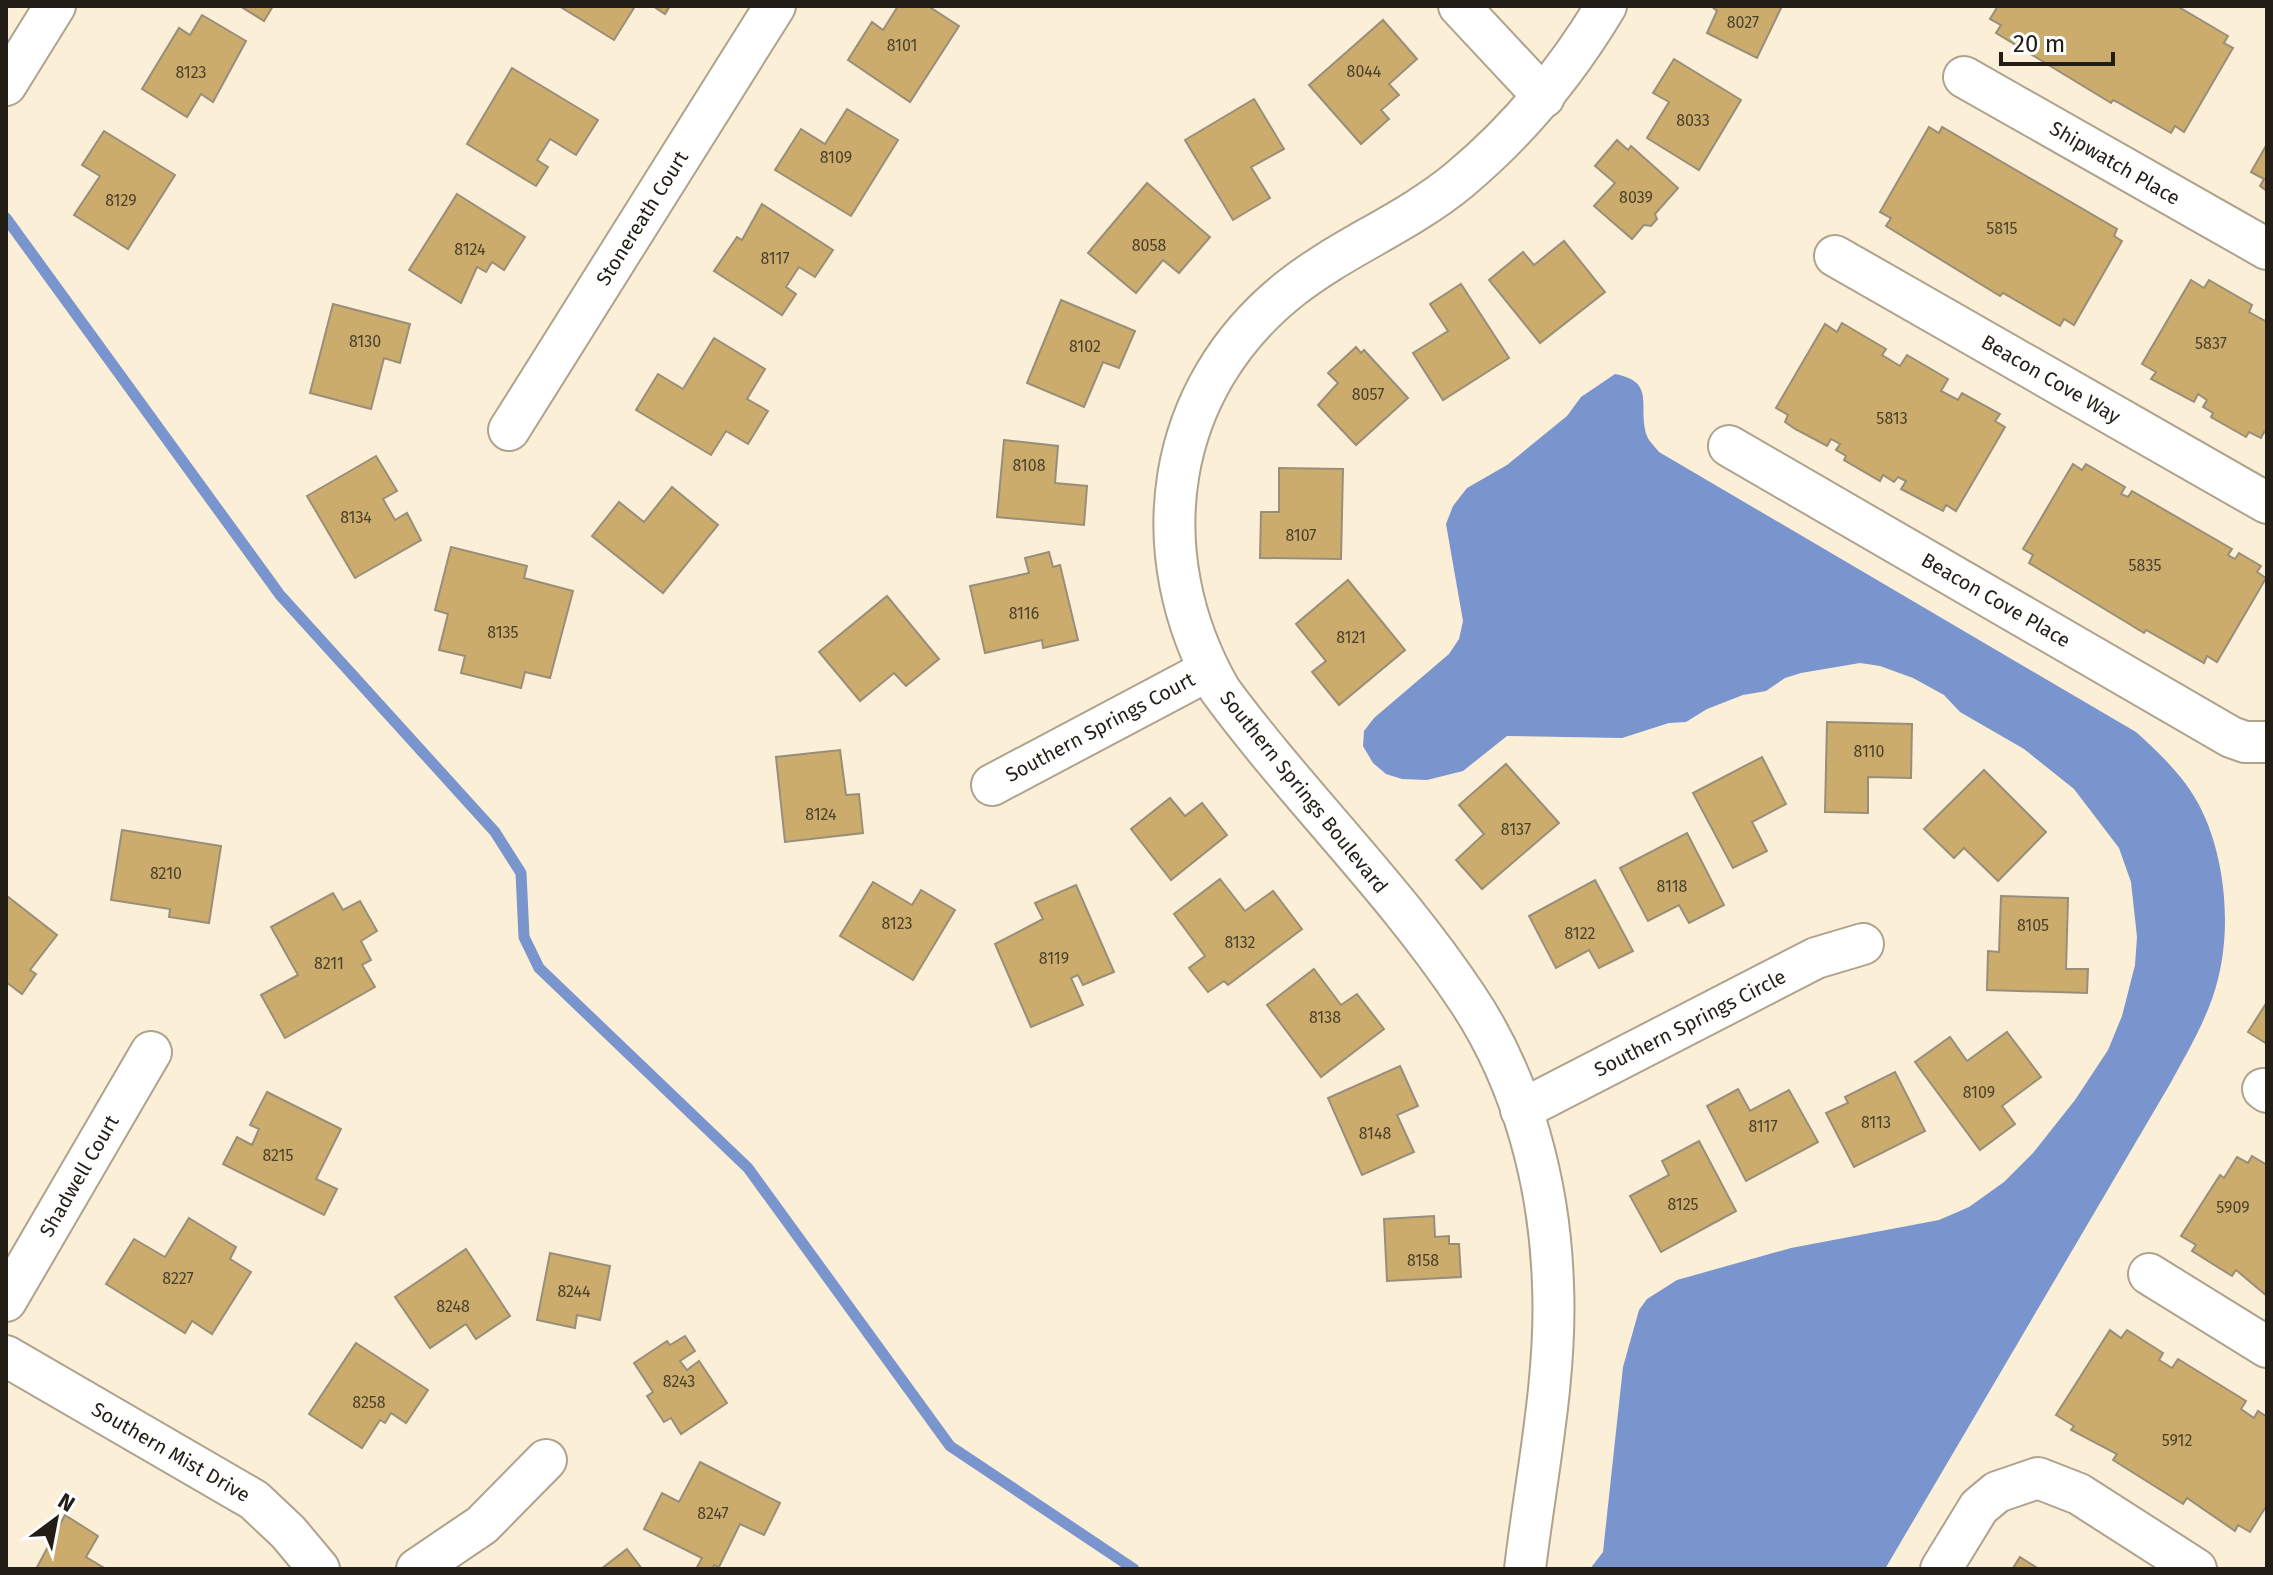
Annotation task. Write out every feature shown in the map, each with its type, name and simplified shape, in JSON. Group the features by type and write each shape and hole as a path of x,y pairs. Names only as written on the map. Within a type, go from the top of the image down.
{"street":[{"path":"11,67 54,6"},
{"name":"Stonereath Court","path":"509,430 775,6"},
{"path":"1459,6 1544,97"},
{"name":"Southern Springs Boulevard","path":"1525,1569 1550,1363 1553,1289 1541,1180 1521,1110 1502,1061 1469,1000 1428,943 1235,709 1209,670 1178,586 1173,516 1185,444 1212,380 1253,323 1281,296 1438,196 1501,143 1544,97 1606,6"},
{"name":"Shipwatch Place","path":"1964,77 2267,249"},
{"name":"Beacon Cove Way","path":"1835,256 2267,503"},
{"name":"Beacon Cove Place","path":"1729,446 2231,737 2245,742 2267,742"},
{"name":"Southern Springs Court","path":"992,785 1209,670"},
{"name":"Southern Springs Circle","path":"1521,1110 1816,958 1863,944"},
{"name":"Shadwell Court","path":"6,1301 151,1052"},
{"path":"2149,1274 2267,1347"},
{"name":"Southern Mist Drive","path":"6,1356 254,1500 288,1532 319,1569"},
{"path":"417,1569 482,1525 546,1460"},
{"path":"1941,1569 1979,1507 1997,1492 2038,1478 2079,1494 2194,1568"}],"water":[{"path":"1615,374 1628,378 1641,389 1647,436 1659,452 2136,732 2190,790 2202,810 2218,856 2225,932 2218,979 2204,1020 2170,1084 1885,1569 1590,1569 1603,1552 1623,1367 1639,1310 1647,1299 1677,1280 1791,1248 1939,1220 1969,1207 2004,1182 2033,1153 2075,1100 2108,1050 2122,1016 2135,965 2137,937 2131,882 2119,848 2074,789 2024,749 1960,712 1944,695 1913,678 1880,666 1860,663 1801,673 1785,678 1766,691 1743,695 1707,709 1686,722 1669,723 1622,738 1507,736 1463,771 1427,780 1402,779 1386,774 1373,763 1363,746 1364,731 1374,718 1449,654 1459,639 1463,621 1446,524 1453,506 1467,488 1507,465 1567,416 1581,397"}],"building":[{"path":"240,6 273,6 264,21"},
{"path":"559,6 630,6 634,8 614,40"},
{"path":"653,6 670,6 665,14"},
{"path":"898,6 928,6 959,26 910,102 848,60 872,22 883,30"},
{"path":"1711,6 1782,6 1757,58 1707,33 1717,11"},
{"path":"1998,6 2177,6 2228,36 2224,43 2233,48 2184,132 2175,126 2171,133 2113,100 2111,103 1996,33 2001,25 1990,19"},
{"path":"202,15 246,41 213,102 201,94 187,117 142,89 179,28 190,35"},
{"path":"1383,20 1417,59 1389,84 1399,95 1381,110 1389,119 1361,144 1309,85"},
{"path":"1674,59 1741,100 1699,170 1647,138 1669,102 1653,93"},
{"path":"512,68 598,120 576,155 550,139 537,160 548,167 536,186 467,144"},
{"path":"1254,99 1284,149 1251,167 1270,198 1233,220 1185,140"},
{"path":"847,109 898,140 851,216 775,170 801,129 825,144"},
{"path":"1929,127 1939,133 1942,127 2117,229 2114,236 2122,241 2074,325 2064,319 2060,326 2003,293 2000,296 1886,226 1891,218 1880,212"},
{"path":"104,131 175,175 128,249 74,215 100,176 82,165"},
{"path":"1617,140 1628,150 1631,146 1678,188 1655,214 1657,219 1651,226 1644,225 1632,239 1594,206 1615,183 1595,166"},
{"path":"2267,144 2267,191 2260,186 2264,179 2251,172"},
{"path":"1147,183 1210,237 1179,273 1163,260 1136,293 1088,253"},
{"path":"457,194 525,237 504,270 492,262 486,272 477,267 461,303 409,270"},
{"path":"762,204 833,250 815,277 799,267 786,287 796,294 782,315 714,271 737,237 742,240"},
{"path":"1564,241 1605,292 1540,343 1489,280 1523,252 1534,265"},
{"path":"2191,280 2204,288 2209,280 2252,305 2249,312 2267,322 2267,434 2264,432 2261,438 2249,432 2246,437 2211,417 2213,413 2203,407 2207,400 2198,394 2194,402 2151,379 2156,372 2142,364"},
{"path":"1461,284 1509,358 1443,400 1413,353 1448,331 1430,304"},
{"path":"1061,300 1135,331 1119,368 1103,362 1084,407 1027,383"},
{"path":"333,304 410,324 400,363 384,358 371,409 310,393"},
{"path":"1842,323 1886,349 1882,355 1900,366 1907,355 1948,379 1941,391 1958,400 1962,393 2000,414 1995,421 2005,427 1956,511 1946,505 1943,511 1901,489 1906,481 1898,477 1894,482 1883,475 1880,481 1844,460 1846,456 1836,450 1840,444 1831,439 1827,446 1795,429 1785,422 1788,415 1776,408 1825,324 1837,332"},
{"path":"714,338 765,369 747,399 768,411 748,444 726,431 711,455 636,410 658,374 683,389"},
{"path":"1356,347 1361,353 1364,350 1408,398 1356,445 1318,405 1338,383 1328,373"},
{"path":"1004,440 1058,446 1055,483 1087,486 1084,525 997,517"},
{"path":"376,456 397,491 383,499 395,520 407,513 421,540 355,578 307,496"},
{"path":"2073,464 2082,470 2086,464 2125,487 2121,494 2128,497 2132,491 2232,549 2228,555 2235,559 2239,553 2261,566 2257,572 2266,578 2217,662 2207,656 2204,663 2146,630 2144,633 2029,563 2033,555 2023,549"},
{"path":"1279,468 1343,469 1341,559 1260,558 1261,512 1279,512"},
{"path":"672,487 718,525 663,593 592,536 619,502 644,522"},
{"path":"451,547 527,566 524,578 573,591 550,678 525,672 521,688 461,673 465,656 439,650 448,614 435,610"},
{"path":"1049,552 1053,567 1060,565 1078,640 1043,648 1042,640 985,653 970,586 1029,573 1025,558"},
{"path":"1348,580 1405,650 1339,705 1312,672 1326,661 1296,624"},
{"path":"887,596 939,659 906,686 894,673 860,701 819,652"},
{"path":"1827,722 1912,724 1911,778 1868,777 1868,813 1825,812"},
{"path":"840,750 846,795 859,794 863,833 785,842 776,757"},
{"path":"1762,757 1786,804 1752,822 1767,851 1733,868 1693,793"},
{"path":"1506,764 1559,823 1482,889 1456,860 1484,834 1459,805"},
{"path":"1984,770 2046,832 1998,881 1964,848 1954,858 1924,829"},
{"path":"1170,798 1185,816 1202,803 1227,835 1171,880 1131,829"},
{"path":"122,830 221,846 209,923 169,917 170,909 111,900"},
{"path":"1687,833 1724,905 1689,923 1679,905 1648,921 1620,868"},
{"path":"1220,879 1245,911 1273,891 1302,929 1228,985 1224,981 1208,992 1189,968 1205,956 1174,914"},
{"path":"1595,880 1633,951 1599,968 1589,950 1556,968 1529,916"},
{"path":"873,882 912,905 921,890 955,910 913,980 840,936"},
{"path":"1076,885 1114,972 1083,985 1078,975 1071,978 1083,1005 1031,1027 995,944 1043,919 1035,903"},
{"path":"333,893 343,910 360,901 377,931 361,941 371,960 362,965 375,987 285,1038 261,995 298,975 271,927"},
{"path":"7,896 57,935 30,970 36,974 22,994 6,982"},
{"path":"2001,896 2068,898 2066,969 2088,969 2087,993 1987,990 1988,951 1999,952"},
{"path":"1314,969 1341,1005 1357,994 1384,1029 1321,1077 1267,1005"},
{"path":"2267,1002 2267,1044 2248,1032"},
{"path":"2007,1032 2041,1077 2002,1106 2015,1124 1980,1150 1915,1062 1950,1037 1967,1061"},
{"path":"1400,1066 1418,1106 1397,1115 1414,1152 1362,1175 1328,1098"},
{"path":"1895,1072 1925,1131 1854,1167 1826,1113 1848,1103 1845,1097"},
{"path":"1738,1089 1750,1111 1789,1090 1818,1142 1746,1181 1707,1106"},
{"path":"267,1092 341,1129 316,1179 337,1189 324,1215 223,1164 237,1137 252,1145 259,1129 250,1125"},
{"path":"1699,1141 1736,1211 1661,1252 1630,1196 1669,1175 1662,1161"},
{"path":"2252,1156 2267,1165 2267,1296 2236,1270 2232,1276 2192,1251 2196,1245 2181,1236 2220,1175 2224,1178 2237,1157 2248,1163"},
{"path":"1434,1216 1435,1237 1449,1236 1449,1244 1459,1244 1461,1277 1387,1281 1384,1219"},
{"path":"189,1218 236,1247 230,1259 251,1272 212,1334 192,1321 185,1333 106,1284 134,1239 165,1257"},
{"path":"466,1249 510,1316 476,1339 466,1324 430,1348 395,1297"},
{"path":"550,1253 610,1266 600,1320 577,1315 575,1328 537,1320"},
{"path":"2110,1330 2121,1338 2127,1330 2163,1353 2159,1360 2172,1368 2178,1359 2246,1401 2241,1409 2254,1418 2258,1411 2267,1417 2267,1505 2250,1532 2238,1525 2235,1531 2187,1498 2183,1504 2113,1460 2117,1454 2071,1430 2074,1426 2056,1415"},
{"path":"685,1336 695,1351 680,1361 687,1370 699,1361 727,1403 681,1434 671,1418 664,1422 647,1396 653,1392 634,1363 667,1341 670,1345"},
{"path":"356,1343 428,1390 406,1423 391,1413 385,1423 380,1420 362,1448 309,1414"},
{"path":"700,1462 780,1503 764,1535 740,1524 719,1567 714,1565 712,1569 696,1569 702,1558 644,1529 662,1493 679,1502"},
{"path":"65,1515 98,1536 86,1557 106,1569 36,1569"},
{"path":"627,1549 642,1569 601,1569"},
{"path":"2020,1557 2039,1569 2008,1569 2013,1568"}],"waterway":[{"path":"6,218 280,595 495,832 521,873 524,937 539,968 748,1168 950,1446 1134,1569"}]}
